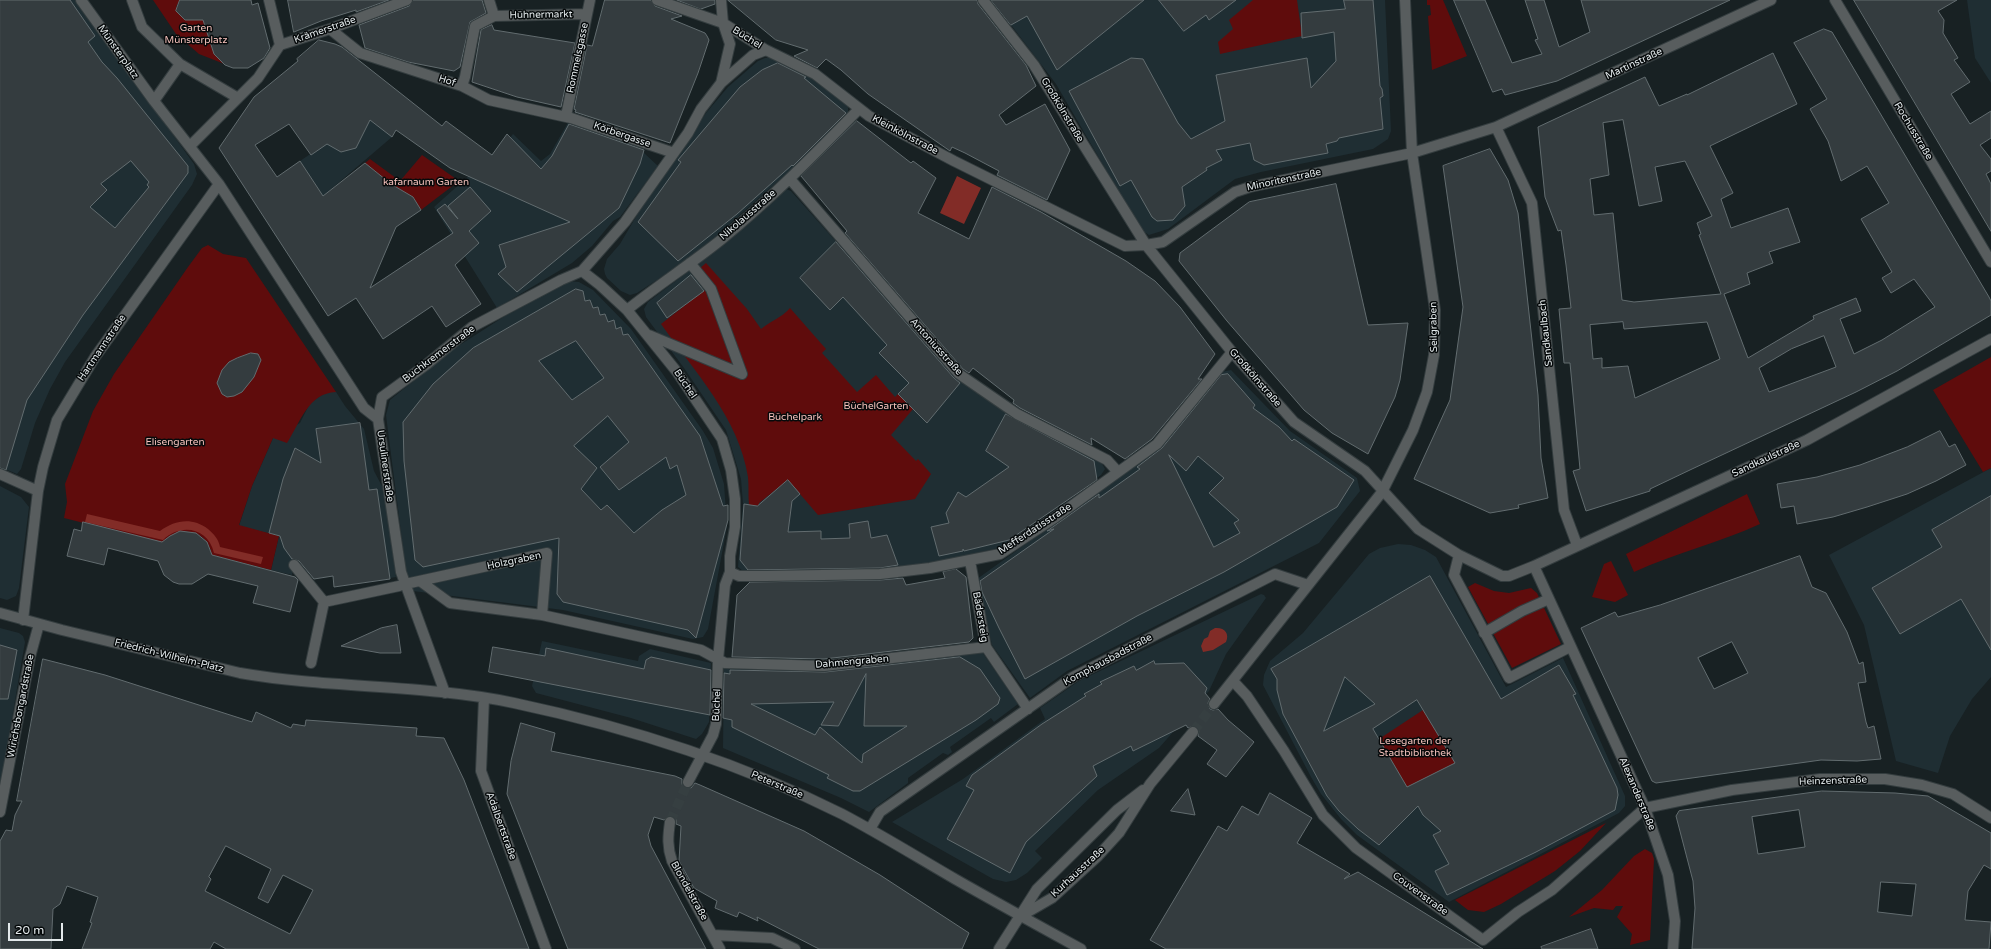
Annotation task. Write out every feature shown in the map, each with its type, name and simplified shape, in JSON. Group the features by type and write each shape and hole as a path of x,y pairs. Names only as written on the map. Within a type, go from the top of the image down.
{"street":[{"path":"132,0 142,27 180,64 238,98"},
{"path":"190,146 258,78 280,45 269,0"},
{"name":"Krämerstraße","path":"280,45 330,29 407,0"},
{"path":"462,86 466,77 475,26 494,16 489,0"},
{"name":"Rommelsgasse","path":"569,117 590,0"},
{"path":"657,0 723,23"},
{"name":"Büchel","path":"721,0 723,23 730,44 721,83"},
{"name":"Großkölnstraße","path":"983,0 1034,65 1146,245 1232,352 1294,422 1365,471 1382,492"},
{"name":"Seilgraben","path":"1382,492 1413,430 1427,392 1434,354 1435,310 1412,153 1405,0"},
{"name":"Martinstraße","path":"1496,127 1772,0"},
{"name":"Rochusstraße","path":"1835,0 1991,262"},
{"name":"Münsterplatz","path":"82,1 154,101 220,184"},
{"name":"Hühnermarkt","path":"494,16 587,14"},
{"name":"Büchel","path":"723,23 766,50"},
{"name":"Hof","path":"330,29 360,53 462,86 489,100 569,117"},
{"name":"Büchel","path":"703,754 713,735 716,724 718,660 725,585 730,572 735,527 735,499 731,470 722,439 677,372 648,334 627,310 600,284 582,271 625,222 688,133 701,109 721,83 753,56 766,50"},
{"name":"Kleinkölnstraße","path":"766,50 815,74 859,109 954,161 1125,246 1146,245"},
{"path":"154,101 180,64"},
{"name":"Nikolausstraße","path":"627,310 690,264 790,179 859,109"},
{"name":"Körbergasse","path":"569,117 674,153"},
{"path":"1412,153 1496,127"},
{"name":"Sandkaulbach","path":"1496,127 1532,203 1564,510 1577,545"},
{"name":"Minoritenstraße","path":"1146,245 1163,242 1235,192 1250,187 1412,153"},
{"name":"Antoniusstraße","path":"790,179 959,374 1017,414 1106,460 1118,472"},
{"name":"Hartmannstraße","path":"38,491 43,467 57,420 94,356 220,184"},
{"name":"Ursulinerstraße","path":"220,184 364,408 378,418 401,572 445,693"},
{"path":"648,334 742,374 711,289 690,264"},
{"name":"Buchkremerstraße","path":"378,418 382,396 426,365 472,327 561,280 582,271"},
{"name":"Sandkaulstraße","path":"1534,566 1807,440 1991,339"},
{"name":"Mefferdatisstraße","path":"730,572 739,576 880,574 907,572 1000,554 1157,444 1232,352"},
{"path":"0,474 38,491 23,620"},
{"path":"1214,704 1382,492 1418,529 1459,555 1502,576 1509,576 1534,566"},
{"name":"Holzgraben","path":"542,615 547,553 415,582 450,603 542,615 701,650 718,660"},
{"path":"1459,555 1454,575 1508,678 1570,647"},
{"name":"Bädersteig","path":"970,561 986,647 1028,709"},
{"path":"294,565 324,602"},
{"name":"Alexanderstraße","path":"1534,566 1645,808 1668,875 1675,921 1673,949"},
{"name":"Komphausbadstraße","path":"870,830 880,812 1073,677 1275,574 1308,586"},
{"path":"324,602 399,586"},
{"path":"1484,633 1522,611 1548,599"},
{"path":"311,663 324,602"},
{"name":"Friedrich-Wilhelm-Platz","path":"0,613 170,657 264,677 393,687 445,693"},
{"name":"Wirichsbongardstraße","path":"0,812 30,657 39,624"},
{"name":"Dahmengraben","path":"718,660 725,663 824,666 986,647"},
{"name":"Couvenstraße","path":"1233,681 1247,696 1284,751 1323,815 1356,848 1483,944 1518,912 1552,890 1645,808"},
{"name":"Peterstraße","path":"445,693 524,705 601,724 703,754 776,783 870,830 1081,949"},
{"name":"Adalbertstraße","path":"484,698 481,771 546,949"},
{"name":"Kurhausstraße","path":"1021,916 1052,898 1098,856 1119,832 1150,784 1193,732"},
{"path":"688,782 703,754"},
{"name":"Heinzenstraße","path":"1645,808 1732,790 1820,780 1884,779 1922,785 1953,794 1991,818"},
{"name":"Kurhausstraße","path":"1021,916 1037,889 1117,810 1150,784"},
{"name":"Blondelstraße","path":"670,822 667,840 670,856 720,949"},
{"path":"1000,949 1021,916"},
{"path":"713,935 772,938 795,949"}],"shaded area":[{"path":"0,0 76,0 194,164 197,174 192,185 65,362 50,389 35,423 21,469 17,474 0,467"},
{"path":"992,0 1385,0 1391,131 1388,139 1373,149 1261,172 1235,179 1168,229 1149,235 1141,230 1056,84"},
{"path":"1967,0 1991,0 1991,83 1975,58"},
{"path":"765,58 774,58 813,78 848,106 848,113 802,160 709,242 677,267 637,293 630,295 621,291 607,278 605,274 604,269 607,259 620,244 647,198 706,113 728,87 758,61"},
{"path":"367,108 396,130 392,137 323,196 300,161 331,140"},
{"path":"570,119 642,147 644,153 658,166 620,217 613,221 592,246 572,263 497,308 434,207 472,173 477,177 513,134 541,161 550,154"},
{"path":"957,176 981,188 964,224 940,213"},
{"path":"786,189 791,191 962,383 1009,415 1101,462 1105,469 1101,475 998,548 941,561 898,567 744,572 738,567 743,504 741,479 726,430 684,368 646,317 644,309 648,302 711,254"},
{"path":"569,281 579,282 593,290 631,329 703,431 713,448 724,484 727,526 708,629 703,637 693,639 563,610 413,591 406,571 386,415 390,400 449,352 505,316"},
{"path":"1231,370 1290,431 1357,478 1360,491 1319,543 1067,671 1030,698 992,645 977,579 1157,450 1221,372"},
{"path":"326,392 336,392 345,406 364,429 374,471 384,490 396,577 334,587 333,576 319,578 296,556 292,575 271,570 279,536 239,526 252,486 273,438 300,423 310,403"},
{"path":"1991,468 1991,677 1972,699 1950,736 1938,773 1896,761 1864,625 1829,555"},
{"path":"0,486 21,497 29,507 19,588 16,596 7,600 0,598"},
{"path":"87,514 160,531 178,522 190,521 202,525 208,529 217,540 220,547 263,557 261,564 214,553 211,544 206,538 193,530 177,531 163,540 85,522"},
{"path":"1398,544 1411,545 1425,550 1436,557 1506,687 1563,658 1625,796 1625,806 1619,813 1449,902 1357,835 1341,819 1321,794 1311,777 1263,685 1264,675 1270,661 1303,633 1369,554 1380,548"},
{"path":"1261,594 1266,598 1226,654 1209,691 1159,748 1098,790 1035,851 1042,858 1027,873 1016,880 1006,882 993,879 892,822 963,779 1045,719 1040,708 1079,681"},
{"path":"0,628 19,633 23,636 25,642 0,788"},
{"path":"1215,628 1221,628 1227,633 1226,642 1213,650 1203,652 1201,646 1204,639 1208,637 1210,631"},
{"path":"542,641 638,661 639,656 650,649 711,663 709,722 702,734 696,739 631,718 536,693 532,686"},
{"path":"982,652 1018,704 994,722 991,718 950,747 952,752 948,755 943,753 908,778 908,783 869,812 841,798 723,748 724,667"}],"green space":[{"name":"Garten Münsterplatz","path":"153,0 180,0 176,7 179,7 182,13 180,15 181,16 204,19 212,49 221,54 217,57 227,65 199,54 176,34"},
{"path":"1253,0 1297,0 1302,36 1220,54 1218,42 1233,29 1229,20"},
{"path":"1427,0 1443,0 1467,56 1432,70 1428,16 1431,15 1430,5 1427,5"},
{"name":"kafarnaum Garten","path":"422,155 459,181 421,210 413,197 391,185 365,163 370,159 400,181"},
{"name":"Elisengarten","path":"208,245 223,254 246,258 336,392 326,394 312,403 301,418 287,443 273,438 252,486 239,525 279,536 271,570 212,555 205,539 192,532 177,533 163,543 64,518 67,502 65,484 93,411 114,374 188,267 202,248"},
{"name":"Büchelpark","path":"706,263 747,309 761,329 783,315 790,308 826,349 822,353 857,392 876,375 895,397 898,394 913,409 891,435 916,461 918,459 931,474 915,499 818,515 788,480 759,503 759,506 749,505 748,477 743,455 735,435 714,396 661,324 706,289 693,274"},
{"path":"1991,357 1991,468 1983,472 1933,390"},
{"path":"1747,494 1760,524 1634,572 1626,554"},
{"path":"1611,561 1628,595 1615,602 1592,597 1604,564"},
{"path":"1475,583 1494,591 1509,593 1531,588 1537,593 1561,644 1512,668 1468,587"},
{"name":"Lesegarten der Stadtbibliothek","path":"1423,710 1455,763 1407,787 1379,739"},
{"path":"1606,823 1580,851 1555,871 1501,904 1484,912 1468,910 1455,900"},
{"path":"1645,849 1652,853 1654,859 1650,940 1630,945 1632,934 1617,917 1623,906 1616,906 1613,910 1594,908 1569,917 1602,890 1634,856"}],"building":[{"path":"0,0 70,0 95,36 88,42 102,62 117,78 188,166 188,173 83,315 27,400 6,470 0,468","holes":["131,161 149,182 147,185 149,187 115,228 90,207 107,190 101,184"]},
{"path":"180,0 251,0 252,5 258,3 270,48 264,58 248,68 233,68 225,65 214,54 203,20 185,20 176,11"},
{"path":"288,0 389,0 356,12 356,10 321,21 294,32"},
{"path":"413,0 482,0 486,13 470,22 460,67 454,71 408,62 365,48 359,25 409,6"},
{"path":"605,0 651,0 655,6 682,16 671,19 705,33 709,40 698,73 670,143 575,112 576,110 574,109 587,45 592,46"},
{"path":"677,0 715,0 715,4 701,9"},
{"path":"728,0 977,0 978,4 1026,65 1036,86 999,115 1006,125 1045,104 1070,150 1047,200 997,175 999,171 965,153 952,147 950,151 868,94 826,59 817,68 794,56 808,50 776,40"},
{"path":"991,0 1144,0 1057,70 1027,16 1011,25"},
{"path":"1159,0 1236,0 1209,20 1206,15 1184,31"},
{"path":"1344,0 1373,0 1380,86 1383,96 1380,98 1383,129 1339,138 1337,141 1326,144 1328,153 1264,165 1254,160 1250,143 1216,150 1222,160 1206,168 1207,170 1182,187 1185,206 1173,220 1157,221 1152,217 1131,180 1120,186 1069,91 1131,58 1143,59 1178,123 1191,139 1225,121 1216,75 1307,58 1311,88 1336,61 1334,32 1302,38 1301,13 1345,9"},
{"path":"1454,0 1485,0 1512,63 1542,54 1535,40 1538,39 1525,0 1544,0 1559,47 1590,32 1581,0 1730,0 1557,81 1505,95 1502,89 1493,92"},
{"path":"1854,0 1957,0 1938,11 1944,20 1943,33 1958,58 1954,60 1970,82 1951,94 1970,124 1991,111 1991,138 1980,145 1991,159 1991,171 1986,174 1991,184 1991,231"},
{"path":"492,25 494,30 575,43 561,107 517,97 472,82 481,30"},
{"path":"1824,29 1832,32 1989,297 1991,301 1991,315 1897,371 1856,392 1650,489 1650,491 1586,511 1573,471 1580,469 1570,363 1564,363 1559,309 1571,308 1566,265 1561,230 1558,231 1545,197 1538,127 1645,77 1659,106 1687,95 1773,53 1797,104 1710,146 1733,193 1721,199 1731,228 1788,208 1800,242 1769,252 1773,263 1747,273 1750,284 1724,294 1748,358 1814,319 1813,316 1856,298 1861,311 1840,319 1854,354 1882,340 1935,307 1914,279 1891,293 1882,278 1892,272 1861,219 1889,203 1867,166 1841,181 1828,141 1810,109 1827,99 1794,43","holes":["1623,120 1639,206 1662,201 1655,167 1685,161 1712,216 1697,223 1701,234 1699,235 1721,294 1634,302 1622,300 1613,213 1594,215 1590,179 1609,175 1603,123","1623,322 1624,329 1707,322 1720,359 1635,398 1628,366 1602,368 1602,358 1593,359 1590,325","1824,336 1836,367 1769,392 1759,368 1791,349"]},
{"path":"319,40 342,47 442,126 446,121 492,155 507,134 541,169 552,156 569,124 644,150 640,164 619,208 517,292 498,274 506,267 499,245 570,222 450,168 396,130 392,137 370,120 356,148 341,152 327,144 311,155 289,124 255,145 277,177 300,161 323,196 365,163 391,184 413,197 421,210 396,227 370,288 453,233 437,210 445,204 458,219 448,206 470,187 491,211 469,231 479,243 455,265 481,304 446,327 432,306 383,339 356,298 328,316 219,148 254,97 298,61 297,59"},
{"path":"778,63 806,77 804,78 846,113 793,166 792,165 737,214 678,261 638,222 681,162 678,160 740,87 762,70"},
{"path":"857,121 911,163 913,161 936,178 918,213 969,239 992,187 1041,212 1126,261 1155,281 1180,307 1215,354 1198,379 1202,379 1152,439 1125,459 1091,438 1092,445 1020,408 1013,403 1014,400 973,368 969,373 963,369 845,233 847,231 801,176"},
{"path":"1490,149 1508,180 1518,213 1538,395 1541,458 1548,498 1518,505 1519,508 1490,513 1414,479 1450,400 1463,307 1443,166"},
{"path":"1336,184 1368,325 1408,323 1400,380 1395,397 1368,454 1332,433 1304,410 1227,321 1179,261 1180,253 1249,202"},
{"path":"836,242 954,378 960,383 927,423 898,394 909,383 879,353 887,345 843,297 830,310 800,278"},
{"path":"691,275 704,291 667,318 657,303"},
{"path":"576,289 583,291 585,301 590,300 593,308 598,307 600,315 605,314 608,322 614,320 616,329 621,327 623,335 628,334 700,436 723,506 728,505 728,520 696,638 688,630 563,602 557,594 559,538 423,567 415,560 404,461 403,422 433,384 473,348","holes":["576,341 604,378 572,400 539,361","608,416 629,442 600,467 619,490 666,457 670,469 677,465 686,495 662,510 634,533 607,505 601,510 581,489 597,468 574,446"]},
{"path":"251,353 258,354 261,360 254,377 242,392 234,396 227,397 222,394 217,383 222,370 229,362"},
{"path":"1228,374 1255,405 1253,408 1279,427 1292,441 1294,439 1354,480 1337,507 1224,572 1137,616 1025,679 982,592 980,581 1054,529 1047,531 1099,494 1099,498 1140,469 1137,467 1162,448 1221,375","holes":["1169,455 1186,471 1198,456 1224,478 1209,493 1239,520 1234,523 1240,533 1214,547"]},
{"path":"1006,414 1094,461 1097,480 1009,540 964,551 963,549 963,551 939,556 931,527 949,523 946,513 958,492 966,497 1009,467 986,451"},
{"path":"360,423 369,490 377,489 390,579 334,587 333,576 314,579 299,561 292,559 284,548 280,536 269,533 283,479 295,448 321,463 316,429"},
{"path":"1940,431 1949,447 1955,444 1966,465 1936,481 1907,494 1867,507 1833,517 1797,524 1794,506 1781,508 1777,484 1817,477 1860,465 1907,447"},
{"path":"788,480 800,494 792,501 788,532 821,531 821,539 850,538 849,524 868,521 871,538 887,535 898,565 880,568 748,570 740,560 744,504 757,506"},
{"path":"1991,496 1991,650 1961,599 1900,634 1872,588 1942,547 1932,530"},
{"path":"83,522 162,542 180,531 196,533 207,542 212,555 295,577 298,580 290,612 253,603 258,586 208,574 192,584 179,584 173,582 164,575 158,561 108,548 104,565 67,556 74,529 81,531"},
{"path":"1800,556 1812,587 1826,593 1847,632 1859,664 1863,662 1866,682 1858,683 1866,722 1868,728 1874,726 1881,759 1857,761 1821,760 1656,783 1652,781 1581,628 1615,612 1618,617 1660,605","holes":["1732,642 1748,673 1714,689 1698,658"]},
{"path":"956,569 966,577 973,638 969,642 824,659 732,657 737,595 750,582 880,580 903,578 906,585 945,578 943,572"},
{"path":"1430,576 1501,699 1559,665 1576,694 1573,695 1617,788 1618,795 1615,810 1536,852 1447,895 1435,871 1449,864 1433,835 1441,831 1423,815 1418,806 1379,845 1358,829 1339,811 1327,796 1283,714 1277,690 1277,679 1271,669","holes":["1345,677 1375,704 1324,731","1417,700 1455,763 1407,787 1373,729"]},
{"path":"397,625 401,653 380,653 341,646 381,628"},
{"path":"0,645 17,650 8,699 0,699"},
{"path":"493,647 545,656 546,648 644,669 646,660 651,657 711,670 710,715 489,672"},
{"path":"960,657 980,669 1000,698 998,704 976,720 860,791 853,791 827,778 829,775 732,727 732,720 723,718 724,673 730,674 730,670 825,672","holes":["866,674 864,726 907,726 863,754 862,763 820,727 815,735 751,704 834,702 821,725 838,726"]},
{"path":"43,659 105,675 252,722 256,712 291,728 293,724 305,726 306,720 417,728 416,736 444,738 464,780 529,949 226,949 214,942 210,949 82,949 92,923 90,922 98,897 67,886 60,904 53,909 51,949 0,949 0,841 6,830 12,831 15,815 22,801 17,801","holes":["226,846 271,869 258,898 268,903 283,875 313,890 290,934 205,891 211,879 209,877"]},
{"path":"1154,661 1155,664 1184,663 1207,688 1205,693 1210,699 1208,703 1210,709 1218,709 1228,720 1254,742 1226,777 1207,764 1217,750 1198,736 1199,730 1197,727 1194,726 1188,728 1186,725 1133,751 1131,746 1093,766 1097,776 1026,842 1010,873 947,839 974,790 966,786 972,775 1042,724 1086,696 1084,694 1102,684 1100,682 1134,666 1136,670"},
{"path":"521,723 555,733 551,751 675,776 682,779 682,785 685,788 691,788 695,783 804,831 880,875 969,933 962,949 819,949 757,917 758,921 739,912 737,917 715,908 717,901 694,888 679,861 681,826 676,824 676,819 670,816 664,820 654,817 648,835 651,846 706,949 568,949 507,794 511,761"},
{"path":"1188,789 1195,815 1171,811"},
{"path":"1822,791 1895,793 1928,796 1991,833 1991,869 1984,865 1968,891 1965,920 1991,922 1989,949 1692,949 1695,908 1693,881 1676,816 1679,811","holes":["1799,810 1805,847 1758,854 1752,817","1881,882 1916,884 1912,916 1878,912"]},
{"path":"1270,793 1312,818 1297,843 1350,874 1344,879 1358,872 1483,949 1166,949 1150,940 1218,826 1227,831 1242,806 1258,815"},
{"path":"1591,929 1598,949 1542,949 1541,947"}],"tunnel":[{"path":"1193,732 1214,704"},
{"path":"670,822 688,782"}],"park label":[{"name":"BüchelGarten","path":"876,406"}]}
